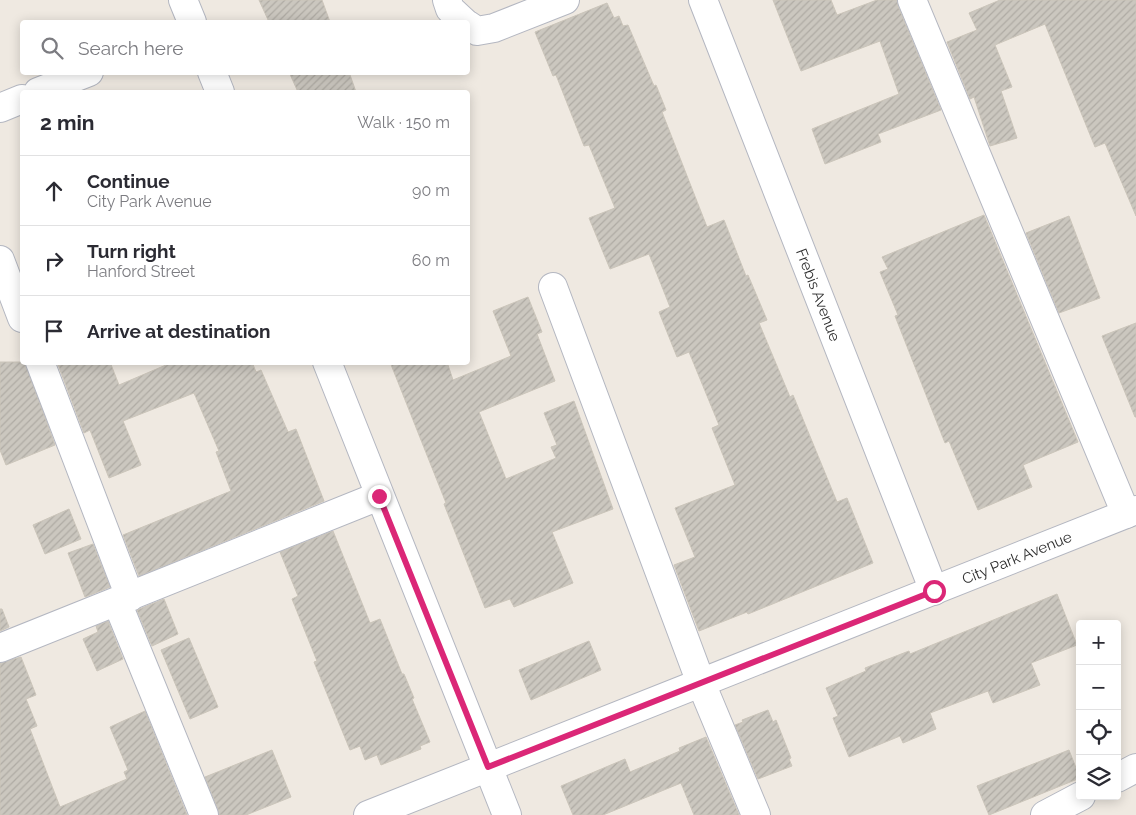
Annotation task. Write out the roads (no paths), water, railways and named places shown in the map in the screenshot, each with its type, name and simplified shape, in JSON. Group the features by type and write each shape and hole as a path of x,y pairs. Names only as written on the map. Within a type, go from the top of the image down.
{"street":[{"path":"183,0 191,20"},
{"path":"447,0 450,9 462,20"},
{"path":"470,27 477,31 494,28 565,0"},
{"name":"Frebis Avenue","path":"703,0 934,591"},
{"path":"912,0 1131,512"},
{"path":"43,90 81,75"},
{"path":"213,75 219,90"},
{"path":"0,108 20,100"},
{"path":"0,260 20,313"},
{"path":"553,287 701,683 756,815"},
{"path":"41,365 123,600 204,815"},
{"path":"328,365 507,815"},
{"path":"0,648 379,496"},
{"name":"City Park Avenue","path":"368,815 1131,512"},
{"path":"1121,776 1136,768"},
{"path":"1044,815 1076,799"}]}
